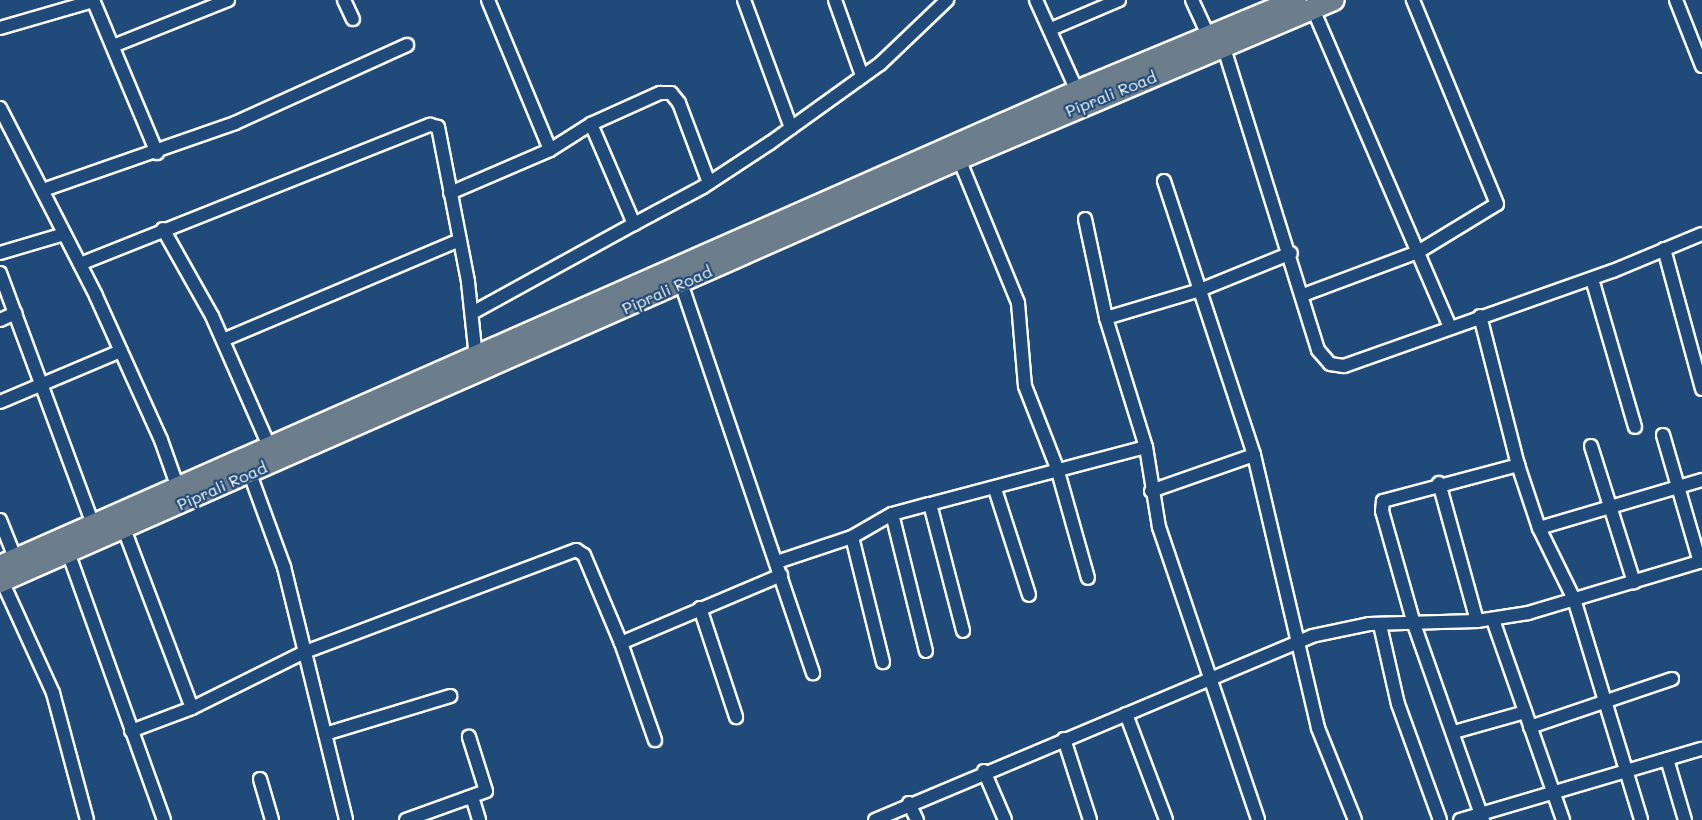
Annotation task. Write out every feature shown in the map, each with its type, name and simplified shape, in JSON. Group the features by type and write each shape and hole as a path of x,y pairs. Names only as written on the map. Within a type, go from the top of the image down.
{"main road":[{"path":"4,572 93,525 1077,91 1216,43 1305,4 1334,0"},
{"name":"Piprali Road","path":"4,572 68,552 124,529 681,284 1216,43"}],"street":[{"path":"0,28 93,0 157,153"},
{"path":"113,46 228,0"},
{"path":"344,0 353,19"},
{"path":"488,0 550,150"},
{"path":"744,0 791,128"},
{"path":"835,0 862,76"},
{"path":"1036,0 1077,91"},
{"path":"1051,29 1119,0"},
{"path":"1192,0 1216,43 1291,253 1318,350 1330,364 1344,366 1480,316 1592,279 1702,234"},
{"path":"1303,295 1418,252 1497,204 1413,0"},
{"path":"1676,0 1702,66"},
{"path":"472,313 709,183 791,128 862,76 941,2"},
{"path":"1305,4 1450,327"},
{"path":"43,190 157,153 235,123 407,45"},
{"path":"450,193 550,150 591,124 660,93 671,93 679,103 709,183"},
{"path":"0,108 80,264 121,351 161,440 178,488"},
{"path":"591,124 634,224"},
{"path":"80,264 163,229 430,125 438,127 460,240 472,313 476,358"},
{"path":"959,159 1018,303 1025,386 1057,468 1088,578"},
{"path":"1164,181 1254,455 1318,728 1355,820"},
{"path":"1084,219 1106,318 1146,447 1150,491 1258,820"},
{"path":"163,229 223,340 270,448"},
{"path":"0,253 64,234"},
{"path":"223,340 460,240"},
{"path":"1664,249 1702,389"},
{"path":"1106,318 1200,290 1291,253"},
{"path":"0,273 44,386 93,525"},
{"path":"1592,279 1635,427"},
{"path":"681,284 782,575 813,673"},
{"path":"0,320 16,313"},
{"path":"1480,316 1518,465 1539,528 1574,599 1641,820"},
{"path":"0,402 44,386 121,351"},
{"path":"875,820 984,771 1211,679 1296,641 1342,628 1493,620 1701,562 1664,435"},
{"path":"1591,446 1634,582"},
{"path":"777,562 852,537 892,514 995,489 1057,468 1146,447"},
{"path":"1150,491 1254,455"},
{"path":"1482,817 1454,732 1414,624 1382,511 1383,501 1439,483 1518,465"},
{"path":"250,474 284,567 346,820"},
{"path":"1539,528 1702,480"},
{"path":"1439,483 1477,621"},
{"path":"995,489 1029,595"},
{"path":"930,504 963,631"},
{"path":"892,514 926,651"},
{"path":"0,520 4,572 53,693 87,820"},
{"path":"124,529 192,708"},
{"path":"852,537 883,662"},
{"path":"131,731 192,708 305,652 576,549 584,555 621,644 655,740"},
{"path":"68,552 164,820"},
{"path":"621,644 700,608 782,575"},
{"path":"700,608 736,717"},
{"path":"1493,620 1563,820"},
{"path":"1380,625 1398,704 1440,820"},
{"path":"1530,727 1672,679"},
{"path":"325,734 450,696"},
{"path":"1454,732 1525,712"},
{"path":"1126,714 1166,820"},
{"path":"406,820 486,791 469,737"},
{"path":"1064,739 1090,820"},
{"path":"1460,820 1482,817 1552,790 1626,773 1702,749"},
{"path":"1667,759 1685,820"},
{"path":"984,771 1005,820"},
{"path":"260,779 272,820"},
{"path":"467,798 473,800 479,820"},
{"path":"909,803 917,820"}]}
